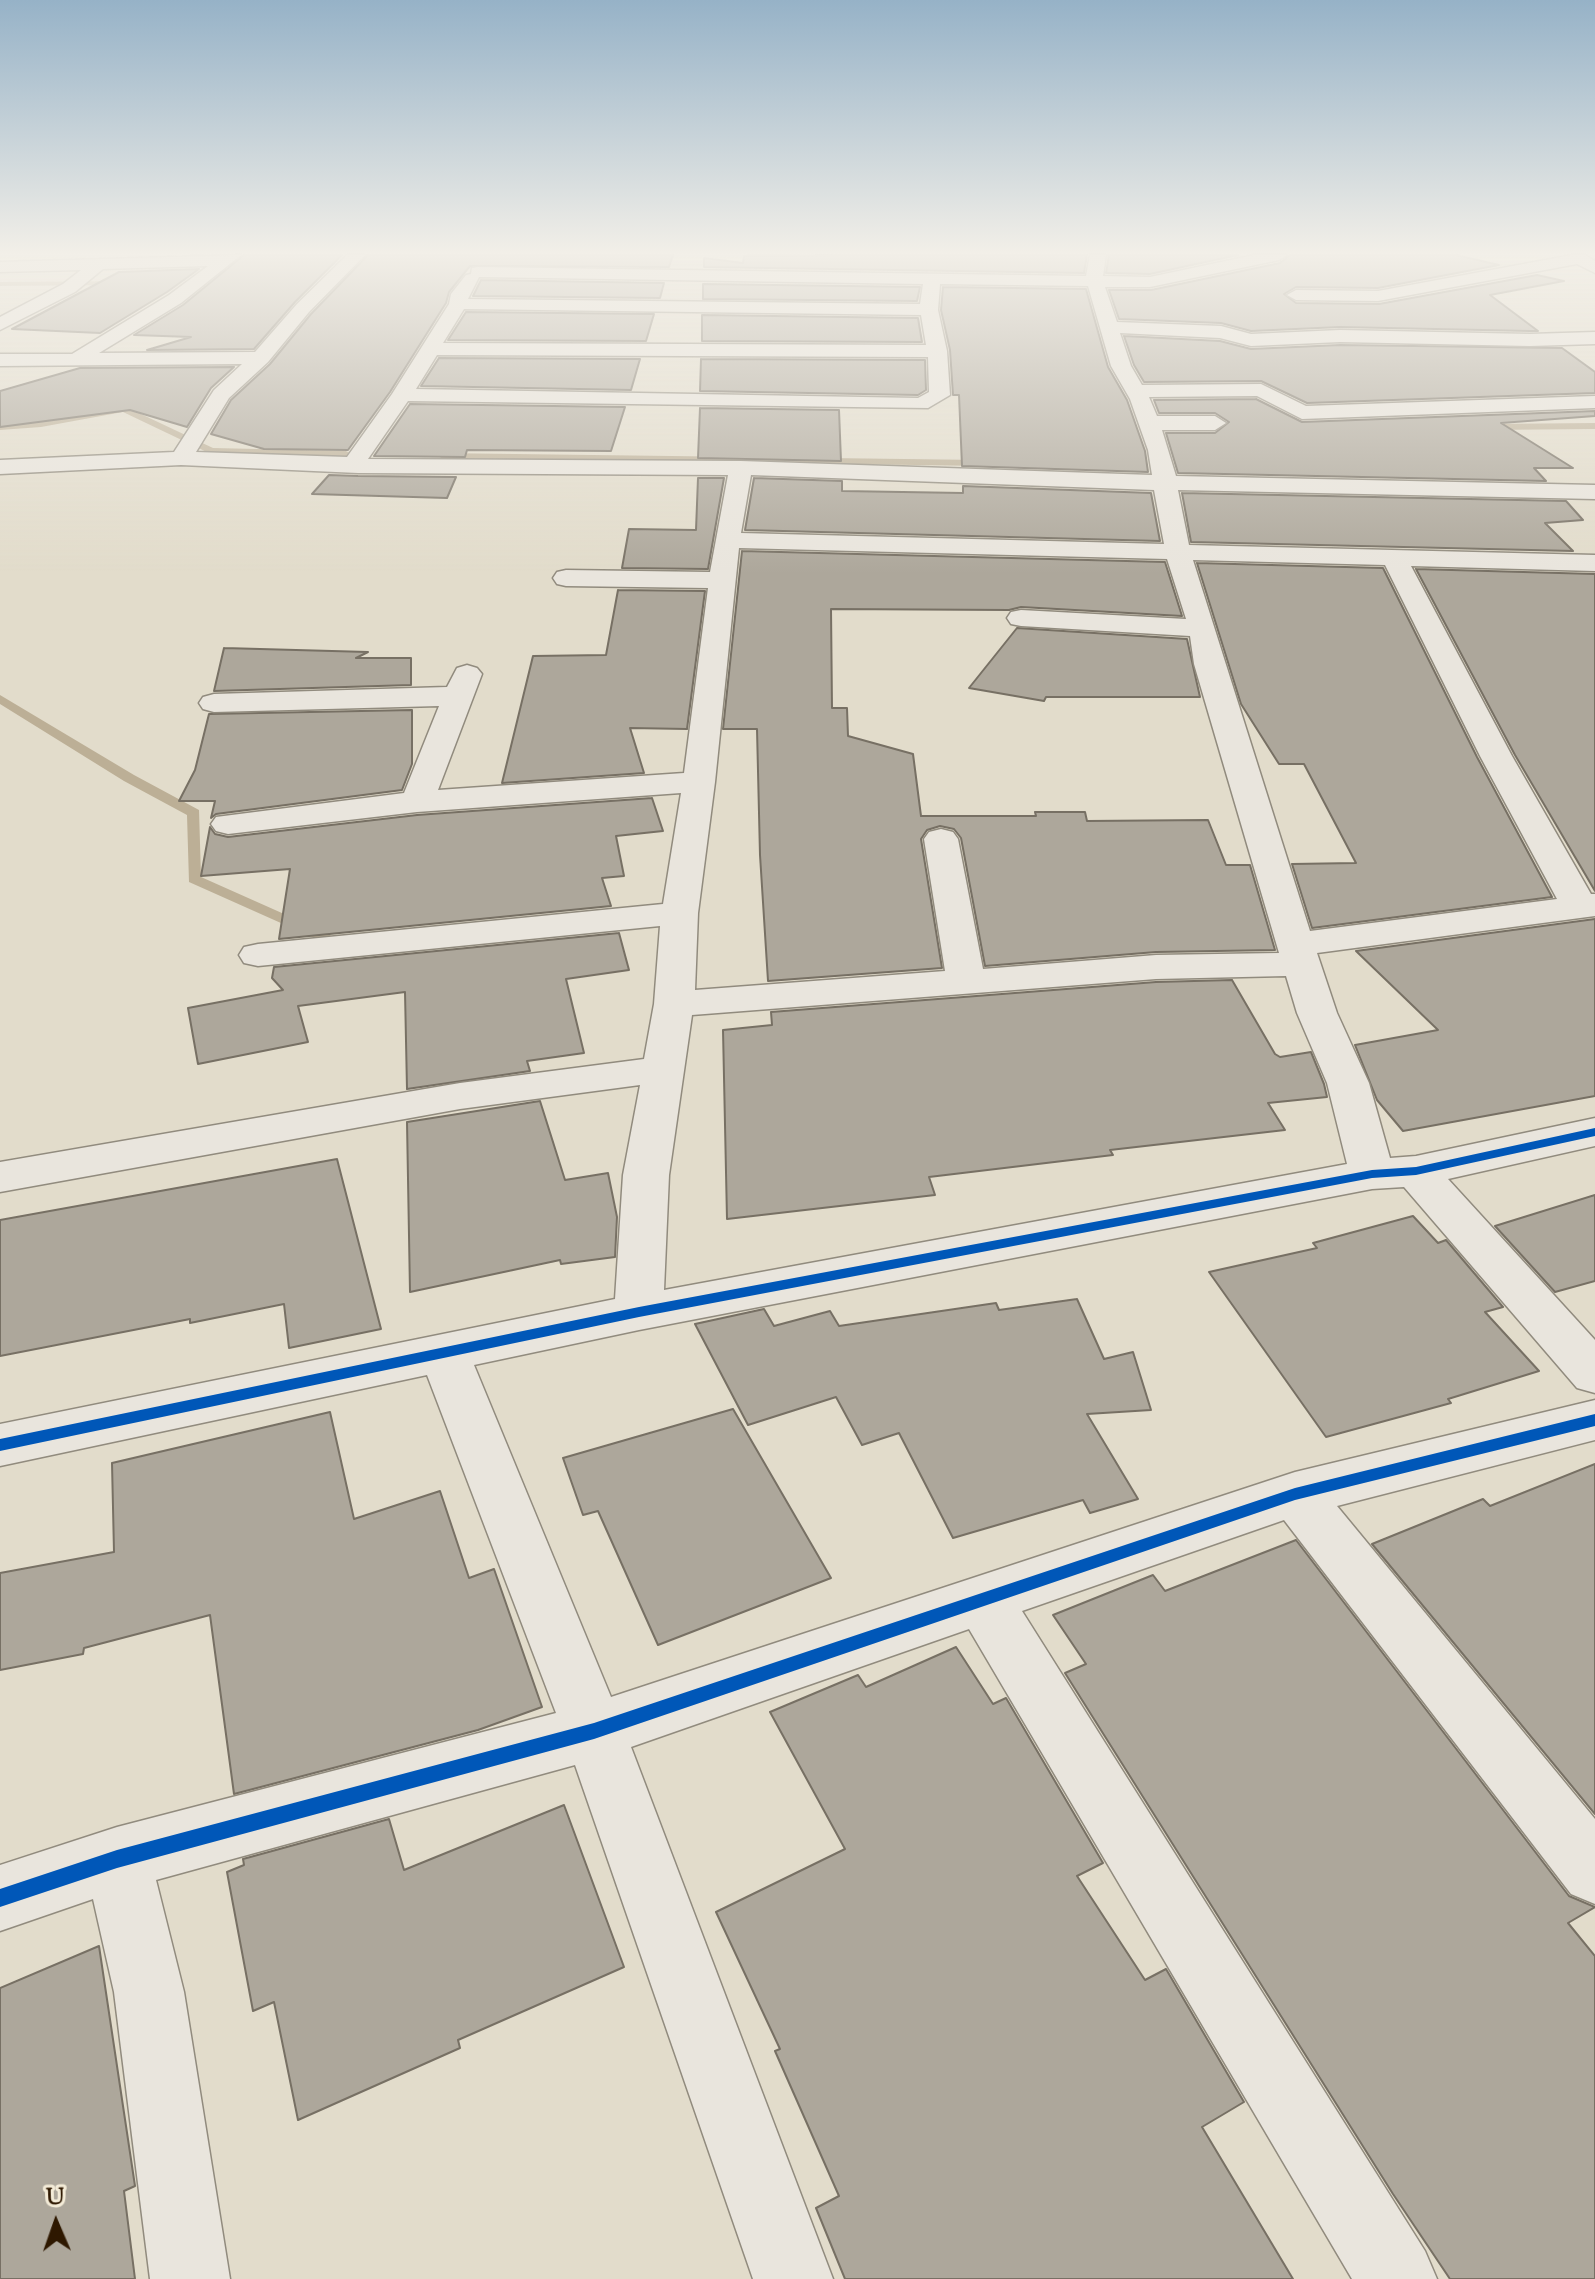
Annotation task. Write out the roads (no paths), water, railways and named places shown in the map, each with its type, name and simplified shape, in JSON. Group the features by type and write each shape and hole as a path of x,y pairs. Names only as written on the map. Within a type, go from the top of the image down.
{"street":[{"path":"107,361 164,379"},
{"path":"187,447 214,392 256,361"},
{"path":"355,464 424,361"},
{"path":"402,395 921,404 940,395 938,361"},
{"path":"1120,361 1150,423 1162,466 1178,553 1203,628 1217,692 1317,1013 1348,1083 1394,1172 1595,1374"},
{"path":"1135,391 1261,390 1302,413 1595,402"},
{"path":"1150,423 1215,423"},
{"path":"0,467 187,447 366,467 1162,466 1595,492"},
{"path":"639,1312 646,1175 674,1004 680,913 699,782 727,540 741,468"},
{"path":"727,540 1595,563"},
{"path":"674,1004 1298,954 1588,906 1496,756 1395,560"},
{"path":"566,578 723,580"},
{"path":"1021,618 1203,628"},
{"path":"214,703 461,685 417,802"},
{"path":"228,824 417,802 699,782"},
{"path":"941,839 966,980"},
{"path":"258,955 680,913"},
{"path":"0,1177 460,1096 664,1069"},
{"path":"0,1445 639,1312 1595,1132"},
{"path":"444,1353 594,1731 793,2279"},
{"path":"0,1898 117,1859 594,1731 1295,1494 1595,1420"},
{"path":"1295,1494 1595,1871"},
{"path":"982,1598 1397,2279"},
{"path":"117,1859 149,1992 190,2279"}],"waterway":[{"path":"0,427 41,424 124,409 211,451 346,454"},
{"path":"1486,427 1595,426"},
{"path":"441,455 983,463"},
{"path":"0,699 129,778 194,813 194,879 324,937"}]}
